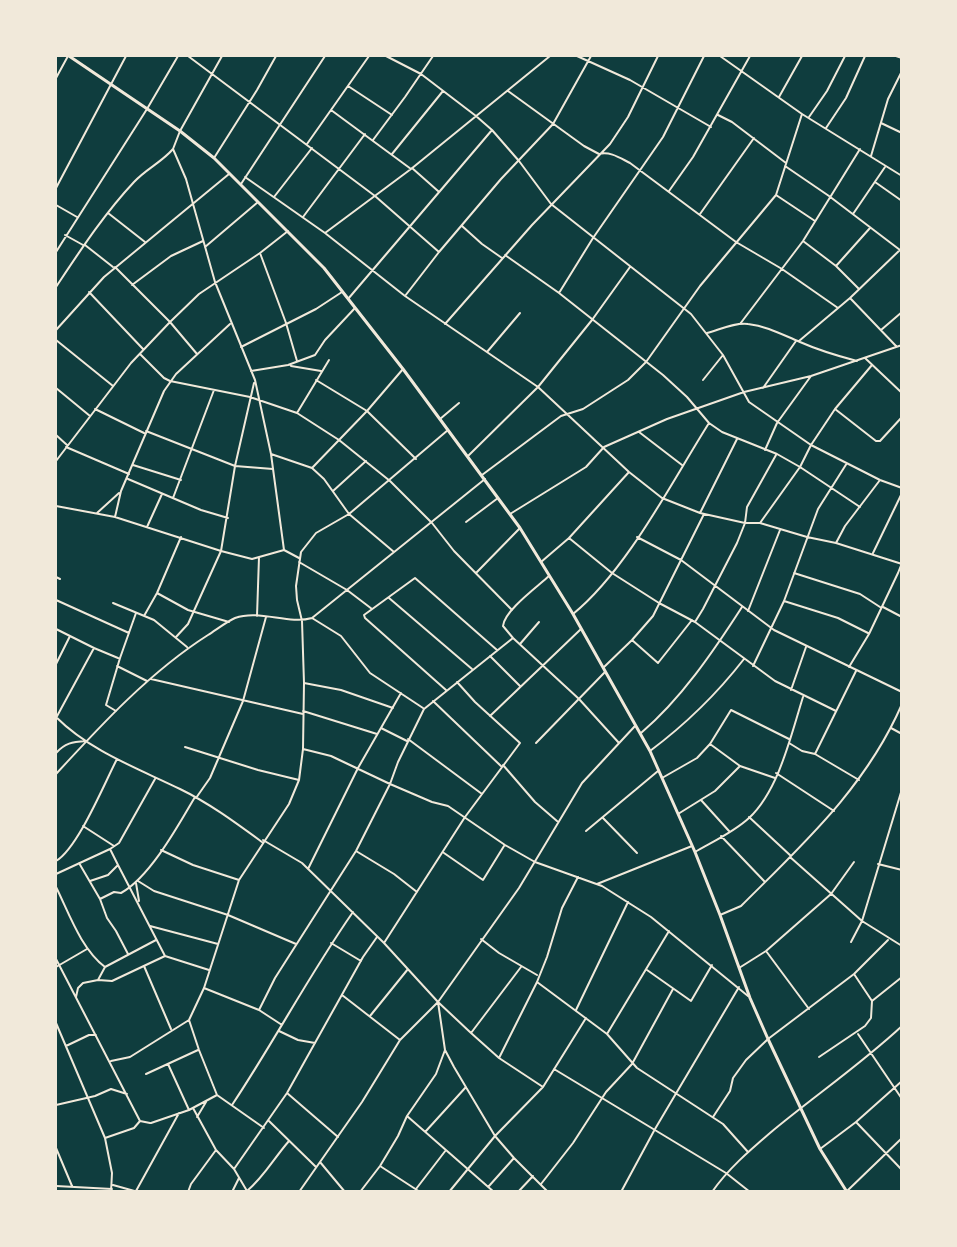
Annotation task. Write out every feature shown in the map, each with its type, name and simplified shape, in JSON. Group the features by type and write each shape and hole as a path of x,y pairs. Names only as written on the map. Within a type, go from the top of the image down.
{"street":[{"path":"56,78 69,56 180,131 230,173 324,268 403,369 510,514 573,614 650,752 695,852 750,998 768,1039 820,1149 846,1191 902,1138"},
{"path":"56,188 126,56"},
{"path":"56,252 178,56"},
{"path":"188,56 375,195 439,252"},
{"path":"56,287 84,245 135,180 165,158 173,149 180,131 222,56"},
{"path":"214,158 276,56"},
{"path":"241,184 325,56"},
{"path":"307,144 369,56"},
{"path":"386,56 421,74 476,116 519,160 551,204 684,309 707,333 723,355 749,402 811,445 880,480 902,488"},
{"path":"373,140 433,56"},
{"path":"325,233 411,169 548,56"},
{"path":"577,56 643,87 711,127"},
{"path":"405,296 439,252 553,124 591,56"},
{"path":"445,324 551,204 610,144 628,117 657,56"},
{"path":"559,294 593,238 663,137 704,56"},
{"path":"720,56 802,114 902,176"},
{"path":"669,191 711,127 750,56"},
{"path":"779,97 802,56"},
{"path":"809,117 827,91 845,56"},
{"path":"826,128 846,98 865,56"},
{"path":"896,56 902,58"},
{"path":"871,156 888,99 900,80 902,71"},
{"path":"348,86 392,115"},
{"path":"392,154 443,90"},
{"path":"508,91 584,146 599,154 618,156 736,242 782,269 838,308"},
{"path":"331,110 438,191"},
{"path":"56,774 116,711 188,648 235,618 266,616 302,621 312,618 432,523 483,477 561,416 583,409 628,380 646,362 736,242 776,195 802,114"},
{"path":"718,115 754,138 786,165 901,249 850,298 798,341 762,388"},
{"path":"881,123 902,133"},
{"path":"348,299 492,130"},
{"path":"303,217 365,134"},
{"path":"700,214 754,138"},
{"path":"274,197 312,148"},
{"path":"173,149 186,179 216,282 255,380 271,454 284,550 347,590 372,609"},
{"path":"740,324 803,241 860,149"},
{"path":"853,214 886,166"},
{"path":"56,330 115,268 230,173"},
{"path":"245,177 325,233 405,296 538,387 629,472 662,498 702,513 745,523 760,523 901,563 869,634 849,667"},
{"path":"875,182 902,201"},
{"path":"776,195 815,221"},
{"path":"205,247 258,202"},
{"path":"56,205 76,217"},
{"path":"108,213 146,242"},
{"path":"462,226 502,258"},
{"path":"836,266 870,228"},
{"path":"56,461 113,386 170,322 199,294 288,231"},
{"path":"65,235 84,245 115,268 170,322 197,354"},
{"path":"132,285 171,256 204,241"},
{"path":"803,241 836,266 859,289"},
{"path":"260,253 286,323 297,363"},
{"path":"505,255 559,294 671,382 709,423 737,439 777,454 860,507"},
{"path":"468,456 538,387 592,320 630,267"},
{"path":"90,292 144,350"},
{"path":"241,346 316,309 342,292"},
{"path":"850,298 896,347"},
{"path":"251,371 288,366 315,355 325,340 355,308"},
{"path":"881,330 902,312"},
{"path":"487,352 520,313"},
{"path":"97,514 121,491 128,479 145,432 170,381 231,323"},
{"path":"707,333 748,324 781,332 834,355 857,361"},
{"path":"56,340 113,386"},
{"path":"510,514 586,467 604,447 696,408 744,392 811,376 902,345"},
{"path":"140,354 170,381 250,397 297,413 339,440 390,481 512,610"},
{"path":"703,380 723,355"},
{"path":"865,358 901,391"},
{"path":"297,413 329,360"},
{"path":"760,523 800,467 811,445 835,409 872,365"},
{"path":"288,366 321,371"},
{"path":"312,468 367,411 403,369"},
{"path":"765,450 777,423 811,376"},
{"path":"176,637 188,624 221,551 235,466 255,380"},
{"path":"316,380 367,411 416,459"},
{"path":"56,388 90,416"},
{"path":"173,498 214,390"},
{"path":"440,419 459,403"},
{"path":"835,409 876,441 880,441 902,417"},
{"path":"95,410 145,432 235,466 273,469"},
{"path":"573,614 612,573 638,537 709,423"},
{"path":"110,1061 130,1057 171,1029 189,1020 204,988 239,880 289,804 299,780 303,749 304,683 302,621 296,586 299,560 309,539 349,514 448,430"},
{"path":"639,432 682,465"},
{"path":"56,435 67,446 98,462 129,474"},
{"path":"603,668 653,616 737,439"},
{"path":"271,454 312,468 333,490 349,514 394,552"},
{"path":"632,640 658,663 693,621 716,586 745,523 747,507 777,454"},
{"path":"333,490 366,461"},
{"path":"753,666 784,601 819,509 847,462"},
{"path":"133,465 181,480"},
{"path":"542,562 569,538 629,472"},
{"path":"128,479 201,510 228,518"},
{"path":"836,543 880,480"},
{"path":"115,518 121,491"},
{"path":"872,554 902,493"},
{"path":"147,527 162,494"},
{"path":"466,522 498,498"},
{"path":"56,506 115,518 252,559 284,550"},
{"path":"476,573 520,528"},
{"path":"748,611 780,530"},
{"path":"144,616 157,593 181,537"},
{"path":"638,537 681,560 772,629 902,692"},
{"path":"569,538 612,573 658,603 693,621 753,666 791,690 836,711"},
{"path":"257,616 258,557"},
{"path":"794,573 860,594 902,617"},
{"path":"550,576 512,610 503,621 503,626 579,699 619,743"},
{"path":"56,577 60,579"},
{"path":"446,690 364,618 364,615 415,578 497,650"},
{"path":"157,593 193,612 229,622"},
{"path":"388,598 472,669"},
{"path":"56,600 129,633"},
{"path":"784,601 838,618 869,634"},
{"path":"113,603 154,620 188,648"},
{"path":"640,733 659,717 721,640 742,607"},
{"path":"116,711 106,705 136,613"},
{"path":"100,899 114,892 121,893 137,882 210,778 243,701 266,616"},
{"path":"312,618 341,636 370,673 424,709"},
{"path":"520,644 539,622"},
{"path":"56,629 120,658"},
{"path":"490,716 581,629"},
{"path":"56,664 70,636"},
{"path":"259,1010 275,978 356,851 390,784 407,740 424,709 513,638"},
{"path":"791,690 806,647"},
{"path":"94,648 56,718 86,741 117,759 196,797 263,841 302,863 471,1033 499,1058 543,1087"},
{"path":"490,656 520,686"},
{"path":"650,752 675,732 722,687 744,658"},
{"path":"117,666 150,680 303,712 377,734"},
{"path":"815,754 856,671"},
{"path":"537,744 605,672"},
{"path":"384,943 444,853 465,817 519,744 519,740 490,716 456,682"},
{"path":"304,683 341,690 393,708"},
{"path":"308,869 358,768 401,693"},
{"path":"695,852 749,817 770,791 789,743 803,696"},
{"path":"433,701 557,822"},
{"path":"720,915 741,906 834,811 859,780 891,728 902,704"},
{"path":"662,778 697,758 710,744 730,710 789,739"},
{"path":"301,1191 400,1040 438,1002 519,888 582,783 636,726"},
{"path":"381,728 407,740 482,794"},
{"path":"891,728 902,734"},
{"path":"56,753 62,746 86,741"},
{"path":"789,743 802,751 815,754 859,780"},
{"path":"710,744 740,766 775,778"},
{"path":"185,747 299,780"},
{"path":"303,749 331,756 432,802 448,806 505,845 535,862 597,884 651,917 740,987 750,998"},
{"path":"56,861 63,857 83,826 117,759"},
{"path":"678,814 715,791 740,766"},
{"path":"586,831 658,770"},
{"path":"777,773 834,811"},
{"path":"56,874 119,843 156,778"},
{"path":"850,942 862,921 902,789"},
{"path":"701,800 729,831"},
{"path":"749,817 862,921 888,940 902,946"},
{"path":"602,818 637,853"},
{"path":"83,826 114,846"},
{"path":"721,836 765,882"},
{"path":"444,853 483,880 505,845"},
{"path":"597,884 692,846"},
{"path":"110,849 165,956 209,970"},
{"path":"161,850 193,865 239,880"},
{"path":"356,851 394,874 417,892"},
{"path":"739,968 766,951 831,894 854,862"},
{"path":"79,863 128,954"},
{"path":"878,864 902,870"},
{"path":"90,881 108,875 118,865"},
{"path":"499,1058 537,982 562,908 579,877"},
{"path":"137,882 140,905"},
{"path":"137,882 149,890 228,915 297,944"},
{"path":"56,887 88,949 105,967"},
{"path":"576,1010 628,902"},
{"path":"232,1105 352,912"},
{"path":"150,926 218,945"},
{"path":"607,1034 669,932"},
{"path":"234,1169 287,1093 361,961 378,937"},
{"path":"481,939 499,953 538,976"},
{"path":"98,980 105,967 156,940"},
{"path":"713,1117 730,1091 736,1072 746,1060 768,1039 854,975 888,940"},
{"path":"331,943 361,961"},
{"path":"57,966 88,949"},
{"path":"766,951 809,1009"},
{"path":"76,997 78,988 83,983 98,980 112,981 165,956"},
{"path":"56,959 57,966 76,997 141,1121 150,1124"},
{"path":"646,970 691,1001 712,965"},
{"path":"144,966 171,1029"},
{"path":"471,1033 521,967"},
{"path":"370,1016 408,969"},
{"path":"819,1057 858,1033 871,1018 872,1001 854,975"},
{"path":"872,1001 902,977"},
{"path":"537,982 607,1034 632,1064 723,1124 748,1152"},
{"path":"621,1191 655,1129 740,987"},
{"path":"204,988 259,1010 282,1026"},
{"path":"541,1184 573,1143 601,1098 632,1064 673,989"},
{"path":"342,995 400,1040"},
{"path":"438,1002 446,1050 466,1087 495,1136 548,1191"},
{"path":"449,1191 495,1136 543,1087 586,1018"},
{"path":"189,1020 216,1095 264,1128"},
{"path":"56,1023 105,1138 112,1188"},
{"path":"712,1191 726,1173 748,1152 800,1108 871,1055 902,1026"},
{"path":"89,1035 92,1029"},
{"path":"279,1031 298,1040 315,1043"},
{"path":"858,1033 902,1099"},
{"path":"66,1046 89,1035 96,1035"},
{"path":"146,1074 199,1050"},
{"path":"360,1191 380,1166 407,1116 436,1074 446,1050"},
{"path":"168,1064 189,1110"},
{"path":"554,1069 726,1173 750,1191"},
{"path":"820,1149 856,1122 902,1080"},
{"path":"425,1131 466,1087"},
{"path":"56,1105 111,1089 127,1094"},
{"path":"287,1093 338,1137"},
{"path":"105,1138 189,1110 216,1095"},
{"path":"197,1117 206,1101"},
{"path":"193,1108 216,1150 234,1169 248,1191 289,1141"},
{"path":"56,1186 137,1191 179,1113"},
{"path":"407,1116 493,1191"},
{"path":"268,1120 316,1167"},
{"path":"134,1128 141,1121"},
{"path":"856,1122 902,1170"},
{"path":"56,1149 72,1186"},
{"path":"188,1191 216,1150"},
{"path":"380,1166 418,1190 446,1150"},
{"path":"489,1186 514,1158"},
{"path":"320,1162 345,1191"},
{"path":"519,1191 533,1176"},
{"path":"232,1191 240,1177"}]}
